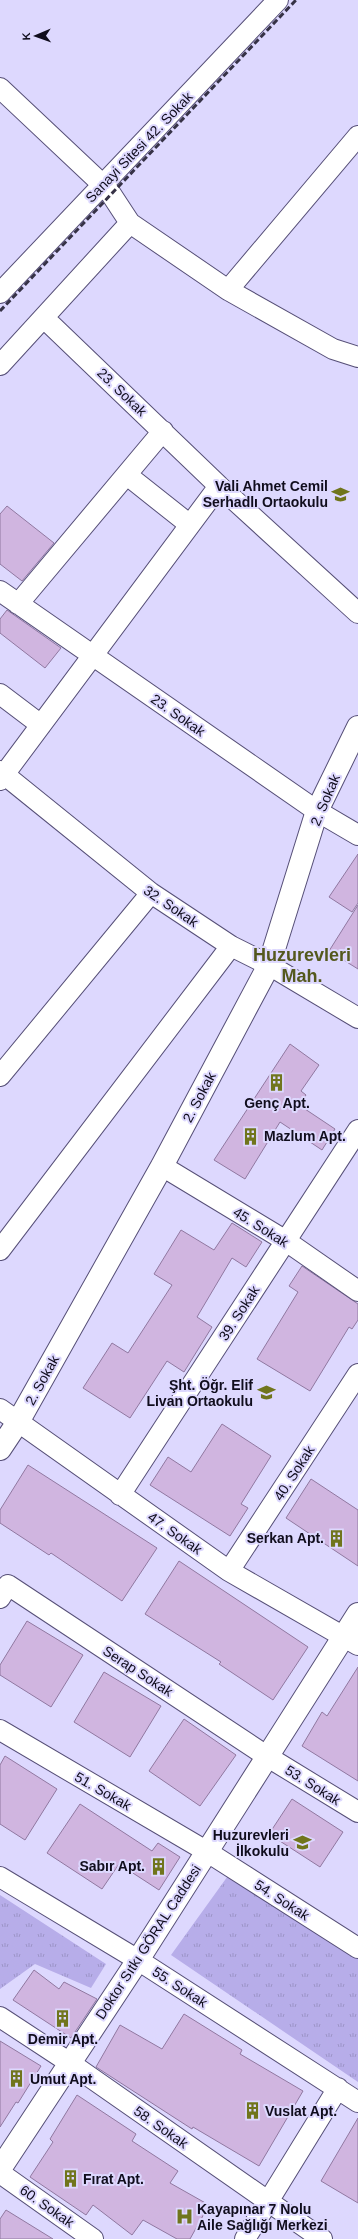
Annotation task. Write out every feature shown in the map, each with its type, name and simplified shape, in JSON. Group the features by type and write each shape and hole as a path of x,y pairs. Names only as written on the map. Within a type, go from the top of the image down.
{"street":[{"name":"Sanayi Sitesi 42. Sokak","path":"3,284 103,185 278,0"},
{"path":"0,88 103,185 111,194 130,223 228,290 333,349 358,358"},
{"path":"228,290 358,136"},
{"path":"0,365 130,223"},
{"name":"23. Sokak","path":"44,318 164,431 219,486 358,613"},
{"path":"18,604 164,431"},
{"path":"127,475 190,525"},
{"path":"1,775 41,725 219,486"},
{"name":"23. Sokak","path":"0,591 317,811 358,835"},
{"path":"0,694 41,725"},
{"name":"2. Sokak","path":"0,1449 18,1422 162,1166 269,965 317,811 358,727"},
{"name":"32. Sokak","path":"1,775 151,893 231,946 269,965 358,1018"},
{"path":"0,1076 151,893"},
{"path":"0,1250 231,946"},
{"name":"39. Sokak","path":"120,1495 358,1130"},
{"name":"45. Sokak","path":"162,1166 286,1241 358,1291"},
{"name":"40. Sokak","path":"229,1571 358,1374"},
{"name":"47. Sokak","path":"0,1409 229,1571 351,1640"},
{"name":"Serap Sokak","path":"4,1591 268,1757"},
{"name":"Doktor Sıtkı GÖRAL Caddesi","path":"0,2169 138,1960 206,1851 268,1757 351,1640 358,1614"},
{"name":"51. Sokak","path":"0,1730 206,1851"},
{"name":"53. Sokak","path":"268,1757 358,1812"},
{"name":"54. Sokak","path":"206,1851 358,1948"},
{"name":"55. Sokak","path":"0,1877 138,1960 358,2102"},
{"name":"58. Sokak","path":"0,2017 70,2063 322,2239"},
{"path":"245,2239 269,2203 338,2088"},
{"name":"60. Sokak","path":"0,2173 93,2239"}],"green space":[{"path":"230,1873 358,1959 358,2082 171,1955"},
{"path":"0,1895 106,1964 91,1988 35,1964 0,1989"}],"building":[{"path":"7,506 54,543 22,581 0,564 0,514"},
{"path":"7,610 61,648 45,668 0,633 0,619"},
{"path":"358,854 358,903 352,912 329,897"},
{"path":"358,905 358,969 329,951"},
{"path":"290,1044 319,1065 301,1091 306,1095 299,1105 335,1129 322,1150 280,1122 245,1179 214,1160"},
{"path":"232,1223 262,1242 246,1267 232,1258 197,1317 212,1327 184,1372 167,1361 130,1418 83,1388 112,1343 128,1353 172,1285 154,1274 181,1230 214,1250"},
{"path":"302,1266 358,1304 358,1320 352,1329 349,1327 310,1391 257,1359 298,1292 289,1286"},
{"path":"222,1424 271,1456 241,1504 248,1508 230,1536 150,1485 168,1457 191,1472"},
{"path":"28,1465 157,1548 122,1601 51,1553 49,1555 0,1523 0,1510"},
{"name":"Serkan Apt.","path":"311,1479 358,1510 358,1566 286,1518"},
{"path":"179,1561 308,1647 273,1700 219,1664 221,1662 145,1614"},
{"path":"27,1621 83,1655 51,1707 0,1675 0,1665"},
{"path":"358,1667 358,1781 302,1746 322,1712 327,1716"},
{"path":"104,1672 161,1706 130,1757 74,1722"},
{"path":"184,1719 236,1755 200,1806 149,1771"},
{"path":"5,1756 57,1789 25,1840 0,1824 0,1765"},
{"path":"292,1799 343,1832 320,1867 269,1834"},
{"path":"80,1804 152,1851 158,1843 180,1857 159,1890 119,1864 102,1889 47,1853"},
{"name":"Demir Apt.","path":"34,1970 59,1989 64,1982 97,1999 71,2038 13,2000"},
{"path":"184,2014 242,2050 240,2054 303,2091 259,2166 193,2127 192,2129 96,2067 120,2025 162,2049"},
{"name":"Umut Apt.","path":"0,2041 41,2066 18,2103 16,2102 0,2127"},
{"path":"77,2095 136,2134 132,2141 178,2171 170,2183 209,2205 190,2239 177,2239 143,2220 132,2235 93,2205 86,2215 30,2177 53,2142 50,2139"},
{"path":"358,2118 358,2203 321,2181"},
{"path":"6,2210 53,2239 0,2239 0,2219"}],"railway":[{"path":"0,311 296,0"}],"place":[{"name":"Vali Ahmet Cemil Serhadlı Ortaokulu","path":"341,494"},
{"name":"Genç Apt.","path":"277,1083"},
{"name":"Mazlum Apt.","path":"251,1136"},
{"name":"Şht. Öğr. Elif Livan Ortaokulu","path":"266,1393"},
{"name":"Serkan Apt.","path":"337,1538"},
{"name":"Huzurevleri İlkokulu","path":"302,1843"},
{"name":"Sabır Apt.","path":"158,1866"},
{"name":"Demir Apt.","path":"63,2019"},
{"name":"Umut Apt.","path":"17,2079"},
{"name":"Vuslat Apt.","path":"252,2111"},
{"name":"Fırat Apt.","path":"70,2179"},
{"name":"Kayapınar 7 Nolu Aile Sağlığı Merkezi","path":"184,2217"}],"district":[{"name":"Huzurevleri Mah.","path":"302,965"}]}
